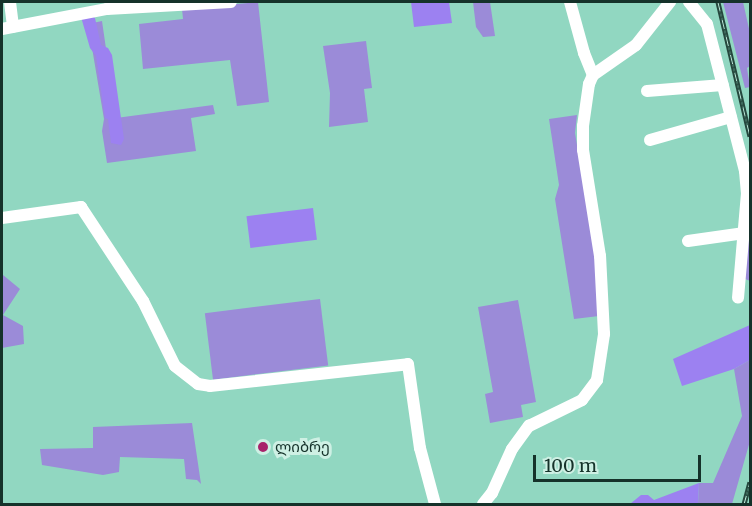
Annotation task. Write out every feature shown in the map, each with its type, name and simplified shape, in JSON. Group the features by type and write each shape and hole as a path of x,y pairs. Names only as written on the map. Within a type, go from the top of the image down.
{"street":[{"path":"10,2 7,28 139,4 231,2"},
{"path":"483,504 492,493 512,449 529,426 582,400 591,392 601,369 603,334 600,256 587,183 583,142 586,102 593,75 584,53 570,2"},
{"path":"593,75 636,45 670,2"},
{"path":"690,2 707,24 746,185 738,298"},
{"path":"647,91 723,85"},
{"path":"650,140 731,117"},
{"path":"2,218 81,207 143,302 175,366 198,384 210,386 408,364 420,448 435,504"},
{"path":"688,242 744,233"}],"shaded area":[{"path":"258,2 269,102 237,106 230,60 143,69 139,24 183,19 182,9"},
{"path":"411,2 449,2 452,23 414,27"},
{"path":"473,2 490,2 495,36 483,37 476,27"},
{"path":"723,2 743,2 750,33 750,66 747,68 750,87 745,88"},
{"path":"91,15 95,18 101,45 108,48 112,55 124,139 121,145 111,143 96,56 90,48 81,17"},
{"path":"102,21 116,118 213,105 215,114 191,118 196,151 107,163 102,131 104,119 88,24"},
{"path":"366,41 372,88 364,89 368,122 329,127 330,93 323,46"},
{"path":"577,115 575,133 596,259 599,316 574,319 555,199 559,185 549,119"},
{"path":"750,197 750,281 743,278"},
{"path":"313,208 317,240 250,248 246,216"},
{"path":"2,261 3,275 20,289 3,315 23,326 24,344 2,348"},
{"path":"320,299 328,366 213,380 205,313"},
{"path":"518,300 536,402 521,405 523,417 490,423 485,394 493,392 478,307"},
{"path":"750,325 750,360 734,369 682,386 673,359"},
{"path":"750,360 750,441 732,504 698,504 699,483 713,483 742,416 734,369"},
{"path":"192,423 201,484 197,480 186,479 184,459 120,457 119,472 103,475 42,465 40,449 93,448 93,427"},
{"path":"699,483 698,504 630,504 641,495 648,495 654,500"}],"railway":[{"path":"718,2 750,136"},
{"path":"744,504 750,482"}],"place":[{"name":"ლიბრე","path":"263,447"}]}
